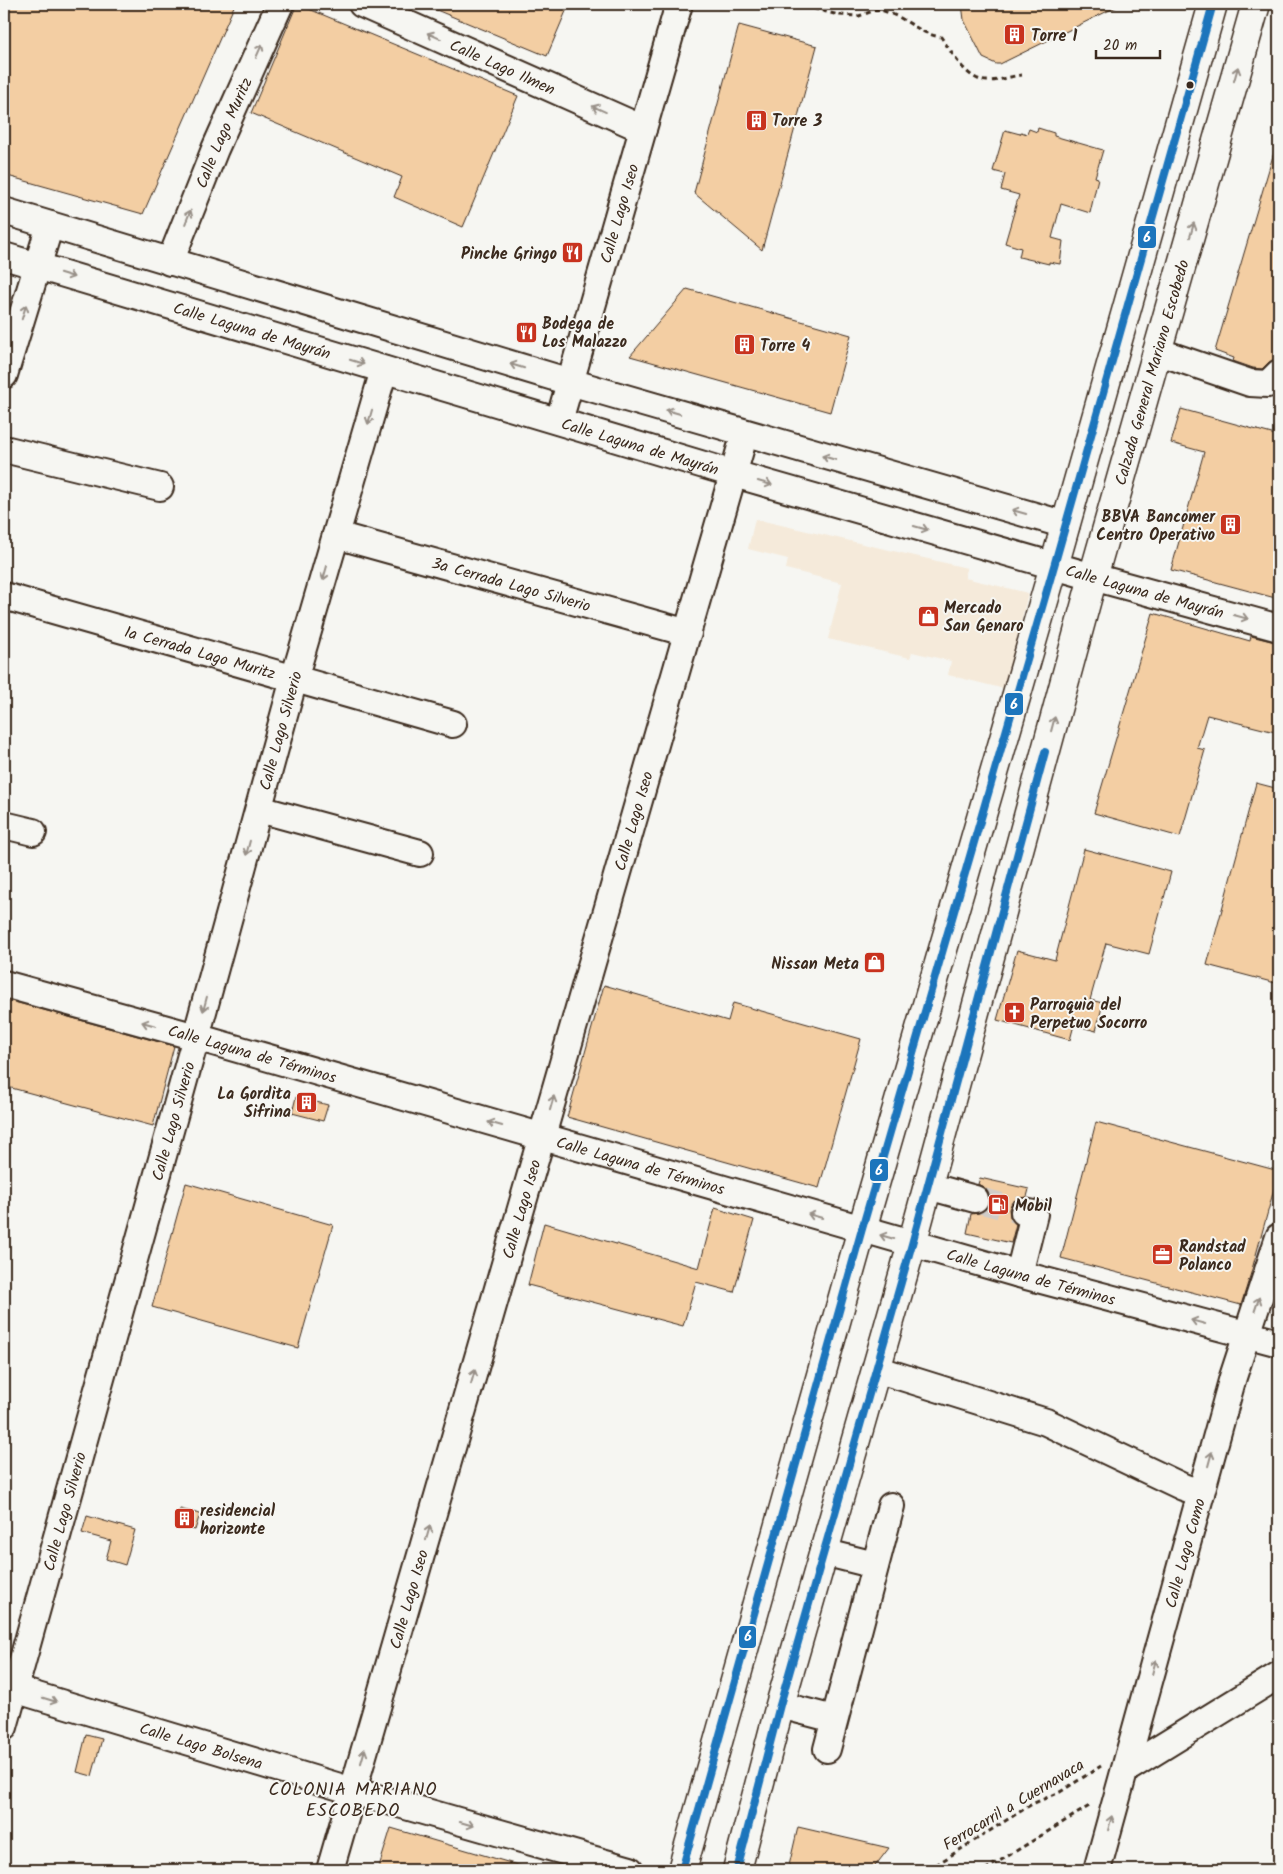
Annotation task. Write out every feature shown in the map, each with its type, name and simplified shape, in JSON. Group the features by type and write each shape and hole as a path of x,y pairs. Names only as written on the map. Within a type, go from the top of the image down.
{"main road":[{"path":"682,1870 862,1229 1066,525 1213,4"},
{"name":"Calzada General Mariano Escobedo","path":"737,1870 780,1705 928,1186 1092,577 1256,4"}],"street":[{"name":"Calle Lago Muritz","path":"170,262 215,150 280,4"},
{"name":"Calle Lago Ilmen","path":"362,4 643,129"},
{"name":"Calle Lago Iseo","path":"559,422 679,4"},
{"path":"4,211 745,434 1066,525"},
{"path":"4,375 50,225"},
{"name":"Calle Laguna de Mayrán","path":"4,256 734,474 1092,577 1279,628"},
{"path":"1157,351 1250,383 1268,384 1279,373"},
{"name":"Calle Lago Silverio","path":"4,1727 9,1688 196,1037 294,679 384,370"},
{"name":"Calle Lago Iseo","path":"330,1870 745,434"},
{"path":"4,449 160,487"},
{"path":"854,508 866,468"},
{"name":"3a Cerrada Lago Silverio","path":"336,535 688,633"},
{"name":"1a Cerrada Lago Muritz","path":"4,596 453,724"},
{"path":"259,809 420,854"},
{"path":"4,825 32,832"},
{"name":"Calle Laguna de Términos","path":"4,984 196,1037 912,1244 1279,1343"},
{"path":"928,1186 975,1199"},
{"path":"1019,1274 1034,1214 1024,1212"},
{"name":"Calle Lago Como","path":"1097,1870 1114,1767 1201,1493 1246,1334 1279,1237"},
{"path":"876,1369 1046,1422 1183,1487 1201,1493"},
{"path":"827,1749 891,1506"},
{"path":"823,1552 875,1565"},
{"path":"1114,1767 1279,1676"},
{"name":"Calle Lago Bolsena","path":"9,1688 353,1791 630,1870"},
{"path":"780,1705 834,1718"}],"path":[{"path":"806,4 808,7 838,15 859,16 878,9 903,19 918,30 932,36 941,37 967,73 984,82 1022,75"},
{"name":"Ferrocarril a Cuernavaca","path":"928,1870 1032,1804 1114,1767"}],"shaded area":[{"name":"Mercado San Genaro","path":"755,519 967,568 965,578 1028,593 1005,689 948,675 951,661 912,652 910,658 828,639 842,583 786,569 788,559 748,549"}],"building":[{"path":"4,4 235,4 143,214 4,175"},
{"path":"297,4 518,96 463,227 394,197 402,177 251,113"},
{"path":"422,4 569,4 547,56"},
{"name":"Torre 1","path":"962,4 1122,4 1000,64 996,64 983,58 964,20"},
{"name":"Torre 3","path":"739,25 817,46 762,250 694,193"},
{"path":"1038,128 1054,133 1054,136 1103,150 1095,177 1098,178 1090,213 1061,204 1052,238 1063,241 1060,264 1049,262 1049,264 1019,257 1021,248 1005,243 1019,195 1001,190 1005,174 993,171 1005,130 1027,134 1029,129 1037,132"},
{"path":"1275,149 1279,150 1279,358 1269,362 1262,369 1233,361 1234,358 1215,351"},
{"name":"Torre 4","path":"687,289 851,335 830,412 630,356"},
{"name":"BBVA Bancomer Centro Operativo","path":"1181,409 1279,436 1279,599 1171,570 1204,452 1171,443"},
{"path":"1153,613 1250,641 1251,636 1279,643 1279,733 1207,715 1197,748 1205,750 1180,837 1094,813"},
{"path":"1256,783 1279,789 1279,984 1207,965"},
{"path":"1084,849 1171,872 1149,954 1106,943 1090,1000 1103,1003 1096,1031 1074,1025 1070,1040 997,1020 1017,950 1055,960"},
{"path":"604,985 728,1021 733,1003 861,1039 819,1188 567,1117"},
{"path":"4,999 174,1046 153,1126 4,1086"},
{"name":"La Gordita Sifrina","path":"296,1097 328,1105 323,1121 292,1113"},
{"path":"1096,1122 1279,1171 1241,1305 1061,1258"},
{"name":"Mobil","path":"980,1178 1029,1189 1027,1197 1019,1198 1012,1202 1009,1209 1010,1217 1016,1224 1011,1243 967,1233 971,1214 985,1210 990,1203 986,1189 978,1184"},
{"path":"186,1183 333,1225 298,1348 152,1307"},
{"path":"715,1208 754,1220 734,1292 696,1282 683,1326 528,1285 544,1223 699,1268"},
{"name":"residencial horizonte","path":"180,1509 200,1514 195,1530 177,1525"},
{"path":"87,1516 135,1530 125,1565 106,1559 111,1541 82,1533"},
{"path":"86,1735 102,1739 92,1776 77,1772"},
{"path":"798,1827 889,1848 872,1870 788,1870"},
{"path":"391,1828 521,1866 520,1870 378,1870"}],"tunnel":[{"path":"975,1199 1024,1212"}],"transit line":[{"name":"6","path":"682,1870 862,1229 1054,566 1213,4"},
{"name":"6","path":"737,1870 780,1705 912,1244 1045,752"}],"place":[{"name":"Torre 1","path":"1015,35"},
{"name":"Torre 3","path":"756,120"},
{"name":"Pinche Gringo","path":"573,253"},
{"name":"Bodega de Los Malazzo","path":"526,332"},
{"name":"Torre 4","path":"744,345"},
{"name":"BBVA Bancomer Centro Operativo","path":"1231,525"},
{"name":"Mercado San Genaro","path":"928,616"},
{"name":"Nissan Meta","path":"875,963"},
{"name":"Parroquia del Perpetuo Socorro","path":"1014,1013"},
{"name":"La Gordita Sifrina","path":"307,1102"},
{"name":"Mobil","path":"999,1205"},
{"name":"Randstad Polanco","path":"1163,1255"},
{"name":"residencial horizonte","path":"184,1519"}],"district":[{"name":"COLONIA MARIANO ESCOBEDO","path":"353,1799"}]}
